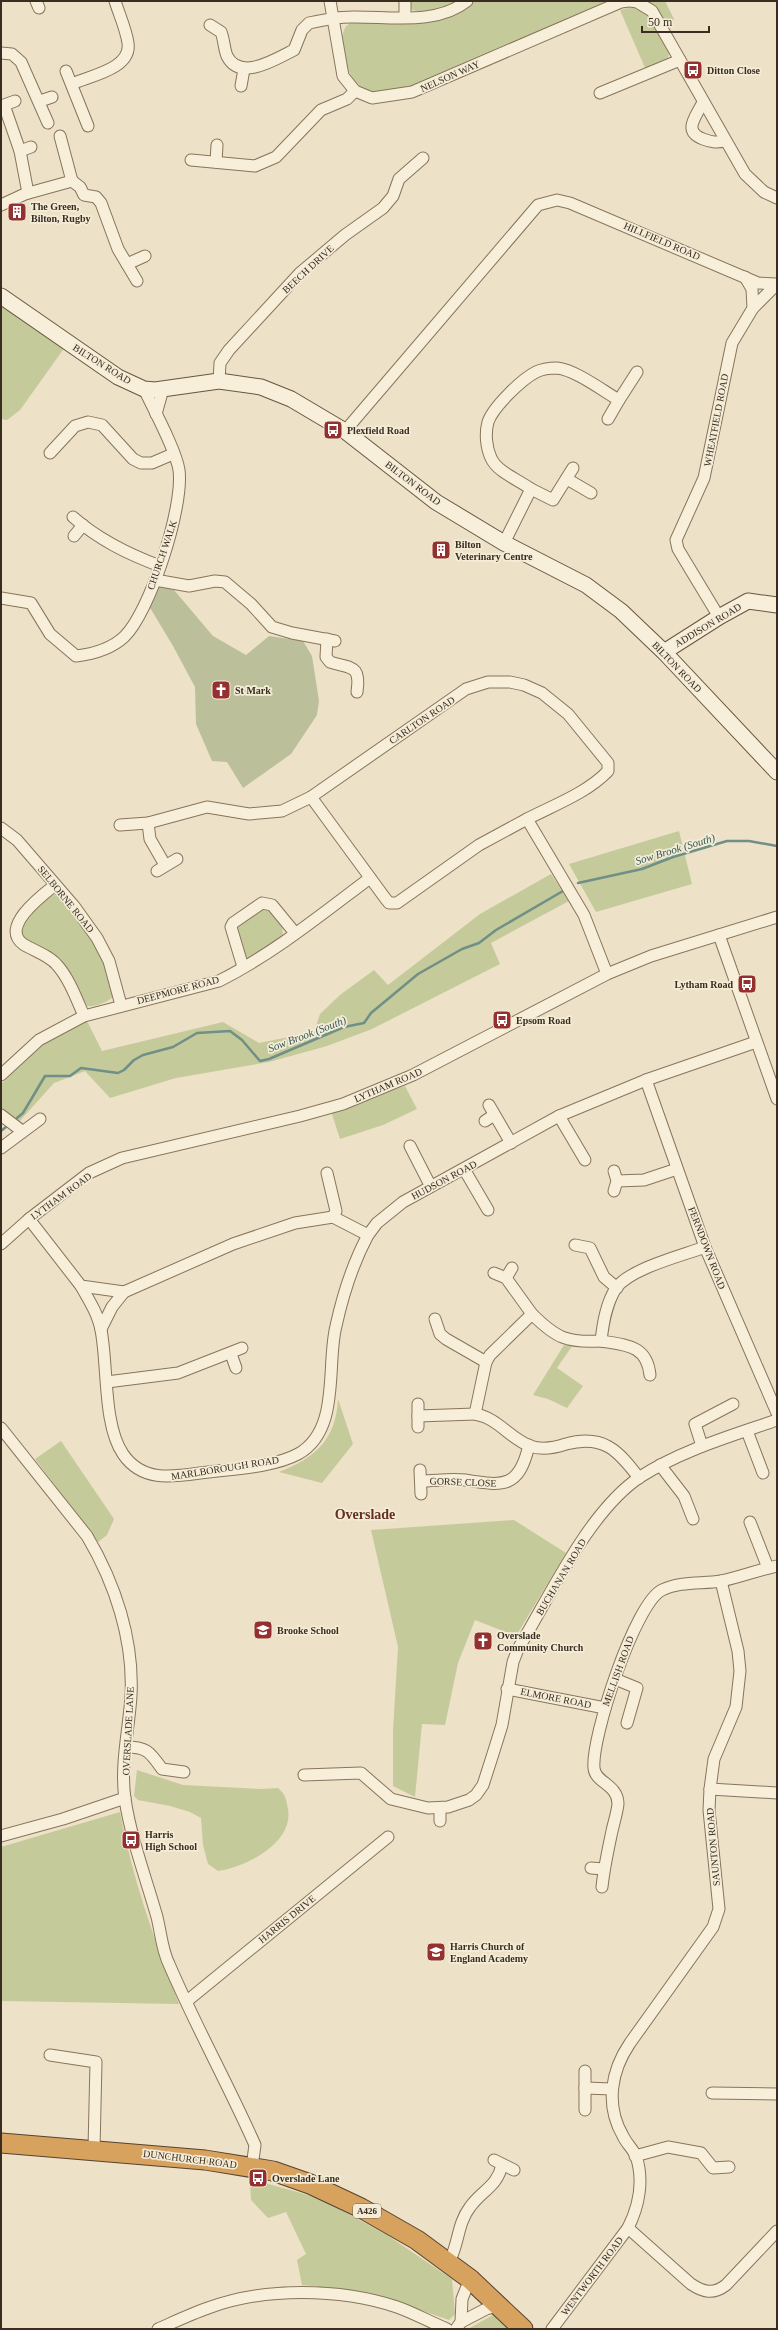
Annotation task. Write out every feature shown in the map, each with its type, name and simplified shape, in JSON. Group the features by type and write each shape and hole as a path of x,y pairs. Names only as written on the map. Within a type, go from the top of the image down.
{"highway":[{"name":"DUNCHURCH ROAD","path":"1,2143 170,2155 273,2171 336,2195 417,2240 449,2262 470,2279 523,2329"}],"main road":[{"name":"BILTON ROAD","path":"1,296 118,377 144,389 163,389 219,381 261,387 291,400 345,431 436,502 504,543 586,585 621,611 664,652 777,772"},
{"name":"ADDISON ROAD","path":"664,652 719,617 748,601 777,604"}],"street":[{"path":"72,84 119,64 127,53 128,44 115,1"},
{"path":"191,160 255,166 276,156 321,110 347,99 355,91 343,76 330,1"},
{"path":"405,1 405,16"},
{"path":"210,25 221,32 227,55 234,65 244,69 254,67 294,50 302,30 309,23 332,18 430,15 446,12 467,1"},
{"name":"NELSON WAY","path":"355,91 372,98 412,92 621,2 637,2 652,11 725,141 751,182 764,192 777,198"},
{"path":"1,53 12,54 21,62 40,101 48,123"},
{"path":"600,92 680,60"},
{"path":"241,86 244,69"},
{"path":"66,72 88,126"},
{"path":"40,101 52,97"},
{"path":"15,101 4,105 20,151 28,193"},
{"path":"703,102 691,128 692,132 695,136 713,143 725,141"},
{"path":"60,136 72,181 80,187 84,195 96,197 101,203 110,230 137,281"},
{"path":"216,162 217,145"},
{"path":"20,151 32,147"},
{"name":"BEECH DRIVE","path":"219,381 220,363 229,350 300,274 345,235 383,208 393,196 399,179 414,170 423,158"},
{"path":"1,205 12,198 72,181"},
{"name":"HILLFIELD ROAD","path":"345,431 538,205 548,201 570,203 758,283 776,284"},
{"path":"127,264 145,256"},
{"path":"745,277 752,289 753,308"},
{"name":"WHEATFIELD ROAD","path":"719,617 678,548 676,540 704,478 714,440 730,351 753,308 776,284"},
{"path":"573,468 553,500 499,468 491,459 488,452 486,437 488,421 506,398 537,372 558,368 576,374 619,400"},
{"path":"608,418 637,372"},
{"name":"CHURCH WALK","path":"1,598 31,603 50,634 73,655 78,656 106,649 123,638 131,628 155,580 160,566 178,504 180,476 173,454 144,389"},
{"path":"156,414 163,389"},
{"path":"50,453 75,426 88,422 102,424 133,459 141,464 152,463 173,454"},
{"path":"567,479 591,493"},
{"path":"504,543 532,488"},
{"path":"74,517 82,525 127,553 160,566"},
{"path":"74,536 82,525"},
{"path":"155,580 188,586 215,581 225,582 251,604 272,627 292,633 331,640 326,657 330,662 349,666 356,670 359,675 358,692"},
{"name":"CARLTON ROAD","path":"120,825 148,823 207,806 249,814 282,811 310,797 466,689 499,681 524,685 552,700 568,714 608,763 608,771 602,777 576,795 527,819"},
{"path":"310,797 389,903 397,903 479,845 527,819 584,915 607,974"},
{"path":"148,823 150,839 161,868 177,859"},
{"name":"SELBORNE ROAD","path":"1,828 17,840 74,906 100,944 110,961 121,1005"},
{"name":"DEEPMORE ROAD","path":"1,1075 39,1040 84,1016 121,1005 219,981 295,933 370,878"},
{"path":"55,885 26,909 14,922 13,934 17,941 57,964 84,1016"},
{"path":"243,967 231,932 231,927 234,923 262,903 272,905 295,933"},
{"name":"LYTHAM ROAD","path":"1,1244 30,1219 89,1173 122,1158 300,1116 343,1104 424,1070 607,974 651,956 777,917"},
{"path":"719,935 777,1099"},
{"name":"HUDSON ROAD","path":"368,1235 386,1215 430,1185 464,1169 559,1116 646,1080 756,1042"},
{"name":"FERNDOWN ROAD","path":"646,1080 704,1247 777,1413"},
{"path":"1,1114 22,1131"},
{"path":"489,1114 511,1143"},
{"path":"559,1116 587,1163"},
{"path":"1,1148 40,1118"},
{"path":"410,1146 430,1185"},
{"path":"464,1169 488,1210"},
{"path":"615,1181 644,1180 677,1169"},
{"path":"327,1173 336,1211 333,1217"},
{"path":"101,1329 112,1306 124,1292 233,1244 295,1223 333,1217 368,1235"},
{"path":"30,1219 81,1286 124,1292"},
{"name":"MARLBOROUGH ROAD","path":"81,1286 94,1308 101,1329 113,1434 118,1445 131,1462 154,1475 174,1477 257,1465 281,1460 298,1454 311,1442 327,1412 336,1326 352,1267 368,1235"},
{"path":"575,1245 589,1241 596,1257 599,1270 604,1277 617,1288"},
{"path":"601,1341 604,1318 617,1288 631,1276 641,1271 704,1247"},
{"path":"506,1278 512,1268"},
{"path":"494,1273 506,1278 532,1314 546,1328 561,1338 578,1342 601,1341 634,1348 640,1352 653,1366"},
{"path":"475,1414 486,1362 490,1355 532,1314"},
{"path":"435,1327 446,1339 486,1362"},
{"path":"107,1382 178,1373 231,1354 242,1348"},
{"path":"231,1354 236,1368"},
{"path":"418,1404 418,1421 475,1414 491,1419 529,1445 548,1448 575,1442 594,1441 607,1445 622,1456 639,1478"},
{"path":"702,1446 695,1424 733,1404"},
{"name":"BUCHANAN ROAD","path":"304,1775 361,1773 391,1799 440,1809 469,1800 476,1795 483,1785 502,1725 512,1662 518,1649 572,1556 611,1503 639,1478 660,1465 702,1446 777,1420"},
{"name":"OVERSLADE LANE","path":"1,1428 87,1536 107,1575 128,1648 131,1696 126,1746 125,1798 168,1963 255,2145 252,2167"},
{"path":"746,1431 763,1473"},
{"name":"GORSE CLOSE","path":"422,1494 421,1475 465,1480 488,1485 513,1479 519,1473 529,1445"},
{"path":"660,1465 684,1496 693,1519"},
{"path":"750,1522 773,1567"},
{"name":"MELLISH ROAD","path":"602,1887 604,1869 618,1804 613,1789 596,1775 594,1768 605,1708 635,1626 646,1605 661,1590 684,1584 721,1581 773,1567"},
{"name":"SAUNTON ROAD","path":"628,2228 637,2211 640,2176 635,2156 622,2135 616,2119 612,2088 620,2058 713,1927 719,1909 709,1810 710,1789 714,1759 736,1707 740,1671 738,1651 721,1581"},
{"path":"615,1679 637,1688 627,1723"},
{"name":"ELMORE ROAD","path":"507,1689 605,1708"},
{"path":"126,1746 139,1747 149,1751 162,1769 184,1772"},
{"path":"710,1789 777,1793"},
{"path":"1,1836 63,1819 125,1798"},
{"path":"440,1809 440,1820"},
{"name":"HARRIS DRIVE","path":"187,2001 388,1837"},
{"path":"592,1868 604,1869"},
{"path":"50,2056 96,2062 94,2149"},
{"path":"585,2071 585,2110"},
{"path":"585,2088 612,2088"},
{"path":"712,2093 777,2094"},
{"path":"635,2156 668,2147 701,2153 713,2168 729,2167"},
{"path":"449,2262 457,2246 458,2230 470,2206 499,2177 498,2163 514,2170"},
{"name":"WENTWORTH ROAD","path":"552,2329 628,2228 691,2284 699,2289 715,2292 726,2285 777,2231"},
{"path":"458,2326 462,2299 470,2279"},
{"path":"158,2329 209,2307 277,2294 327,2294 373,2300 397,2307 447,2329"},
{"path":"458,2326 486,2310 499,2306"}],"green space":[{"path":"410,1 456,1 446,7 434,11 422,12 411,9"},
{"path":"473,1 609,1 413,88 388,93 376,93 364,89 358,85 353,78 345,62 342,44 345,28 349,24 358,20 461,10"},
{"path":"645,1 665,1 674,19 666,28"},
{"path":"633,7 649,15 669,52 668,60 646,70 620,10"},
{"path":"1,305 65,347 20,410 7,420 1,419"},
{"path":"158,585 174,590 213,636 246,655 269,636 303,641 312,656 319,701 317,715 291,754 243,788 227,762 212,761 196,724 195,687 149,606"},
{"path":"679,831 692,884 596,912 569,864"},
{"path":"551,874 569,901 491,943 500,964 372,1029 327,1046 269,1062 176,1078 110,1098 85,1071 54,1083 18,1123 1,1108 1,1084 43,1043 86,1019 102,1051 223,1022 259,1043 314,1032 320,1014 340,995 374,970 388,985 480,914"},
{"path":"54,895 59,896 86,931 102,957 112,983 113,997 104,1003 94,1006 87,1006 56,956 26,942 19,934 20,929 27,917 38,906"},
{"path":"265,908 282,923 283,936 249,958 245,957 241,949 243,946 238,932 238,927"},
{"path":"405,1086 417,1109 383,1125 340,1139 331,1111"},
{"path":"564,1345 572,1346 557,1368 583,1386 567,1408 548,1399 533,1395"},
{"path":"338,1399 353,1444 322,1483 279,1472 292,1467 313,1454 321,1446 333,1426"},
{"path":"61,1441 114,1519 107,1535 98,1542 35,1459"},
{"path":"514,1520 566,1553 516,1636 475,1620 458,1663 445,1725 422,1724 415,1797 393,1786 393,1730 398,1647 371,1530"},
{"path":"137,1770 183,1785 261,1789 278,1788 284,1795 288,1809 288,1821 284,1832 276,1843 254,1859 229,1869 218,1871 208,1864 203,1845 201,1818 190,1812 170,1806 138,1800 134,1796"},
{"path":"120,1812 138,1885 153,1933 179,2004 1,2001 1,1847"},
{"path":"250,2179 319,2198 387,2235 452,2279 455,2314 449,2320 371,2293 302,2285 297,2260 306,2254 286,2212 268,2218 251,2200"},
{"path":"493,2315 505,2322 511,2329 468,2329"}],"waterway":[{"name":"Sow Brook (South)","path":"578,883 642,869 673,857 727,841 749,841 777,846"},
{"name":"Sow Brook (South)","path":"17,1118 23,1113 45,1076 70,1076 81,1068 118,1073 124,1070 134,1060 143,1055 173,1047 197,1033 230,1031 242,1040 260,1061 269,1059 344,1027 364,1023 371,1013 418,974 462,949 479,943 496,930 563,891"},
{"name":"Sow Brook (South)","path":"1,1131 6,1127"}],"place":[{"name":"Ditton Close","path":"693,70"},
{"name":"The Green, Bilton, Rugby","path":"17,212"},
{"name":"Plexfield Road","path":"333,430"},
{"name":"Bilton Veterinary Centre","path":"441,550"},
{"name":"St Mark","path":"221,690"},
{"name":"Lytham Road","path":"747,984"},
{"name":"Epsom Road","path":"502,1020"},
{"name":"Brooke School","path":"263,1630"},
{"name":"Overslade Community Church","path":"483,1641"},
{"name":"Harris High School","path":"131,1840"},
{"name":"Harris Church of England Academy","path":"436,1952"},
{"name":"Overslade Lane","path":"258,2178"}],"district":[{"name":"Overslade","path":"365,1514"}]}
